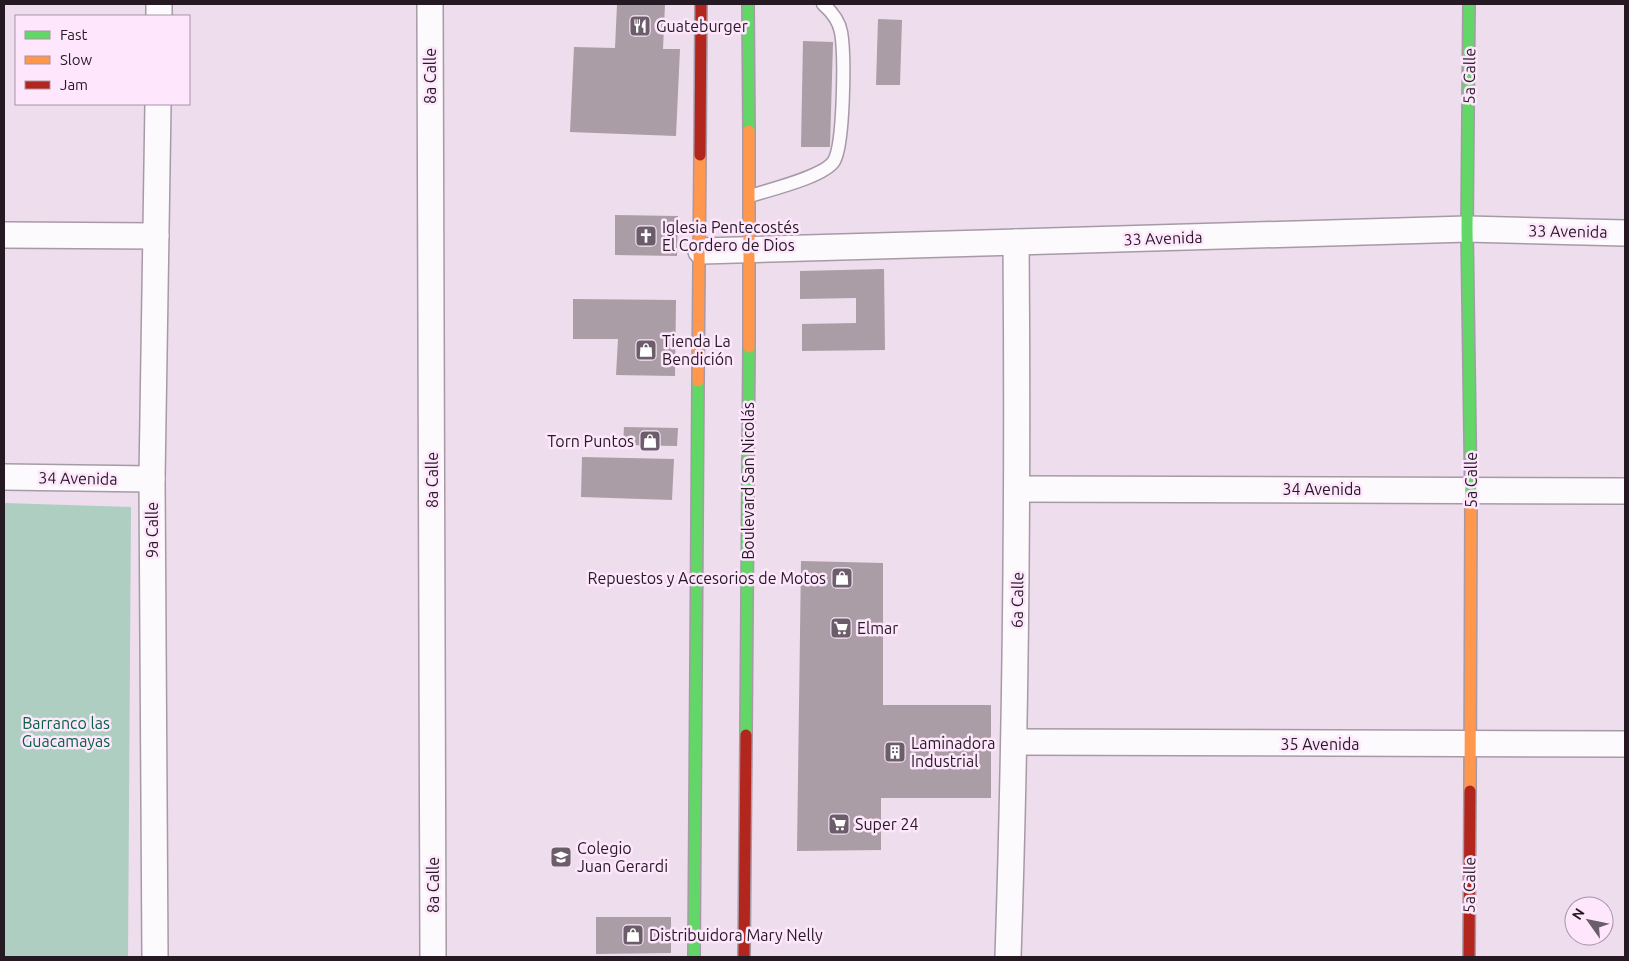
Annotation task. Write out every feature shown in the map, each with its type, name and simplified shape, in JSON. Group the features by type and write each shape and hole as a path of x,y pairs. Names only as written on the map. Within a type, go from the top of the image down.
{"main road":[{"path":"694,957 701,251 701,4"},
{"name":"Boulevard San Nicolás","path":"744,957 750,250 748,4"},
{"name":"5a Calle","path":"1469,957 1472,489 1468,229 1470,4"}],"street":[{"name":"8a Calle","path":"430,4 433,957"},
{"name":"9a Calle","path":"154,957 152,479 158,105"},
{"name":"33 Avenida","path":"701,251 1468,229 1625,233"},
{"path":"4,235 156,236"},
{"name":"6a Calle","path":"1008,957 1016,742 1019,489 1016,242"},
{"name":"34 Avenida","path":"4,477 152,479"},
{"name":"34 Avenida","path":"1019,489 1625,491"},
{"name":"35 Avenida","path":"1016,742 1471,745 1625,744"}],"lane":[{"path":"750,196 823,171 834,162 842,132 841,31 832,12 823,4"}],"green space":[{"name":"Barranco las Guacamayas","path":"4,503 131,507 128,957 4,957"}],"building":[{"path":"617,4 665,4 663,49 680,49 676,136 570,132 574,47 615,48"},
{"path":"878,19 902,20 900,85 876,85"},
{"path":"803,41 833,42 830,147 801,147"},
{"name":"Iglesia Pentecostés El Cordero de Dios","path":"615,215 678,216 677,256 615,255"},
{"path":"884,269 885,350 802,351 802,324 856,323 856,298 800,299 800,271"},
{"path":"573,299 676,300 675,376 616,375 618,339 573,339"},
{"path":"624,427 678,428 677,446 623,445"},
{"path":"582,457 674,459 672,500 581,497"},
{"path":"801,561 883,563 883,705 991,705 991,798 881,798 881,850 797,851"},
{"name":"Distribuidora Mary Nelly","path":"596,917 671,917 671,953 596,954"}],"traffic: fast":[{"path":"748,4 749,131"},
{"path":"1469,4 1467,229 1471,503"},
{"path":"746,735 749,347"},
{"path":"694,957 698,381"}],"traffic: slow":[{"path":"749,131 749,347"},
{"path":"698,381 700,155"},
{"path":"1470,791 1471,503"}],"traffic: jam":[{"path":"700,155 701,4"},
{"path":"744,957 746,735"},
{"path":"1469,957 1470,791"}],"place":[{"name":"Guateburger","path":"640,26"},
{"name":"Iglesia Pentecostés El Cordero de Dios","path":"646,236"},
{"name":"Tienda La Bendición","path":"646,350"},
{"name":"Torn Puntos","path":"650,441"},
{"name":"Repuestos y Accesorios de Motos","path":"842,578"},
{"name":"Elmar","path":"841,628"},
{"name":"Laminadora Industrial","path":"895,752"},
{"name":"Super 24","path":"839,824"},
{"name":"Colegio Juan Gerardi","path":"561,857"},
{"name":"Distribuidora Mary Nelly","path":"633,935"}]}
